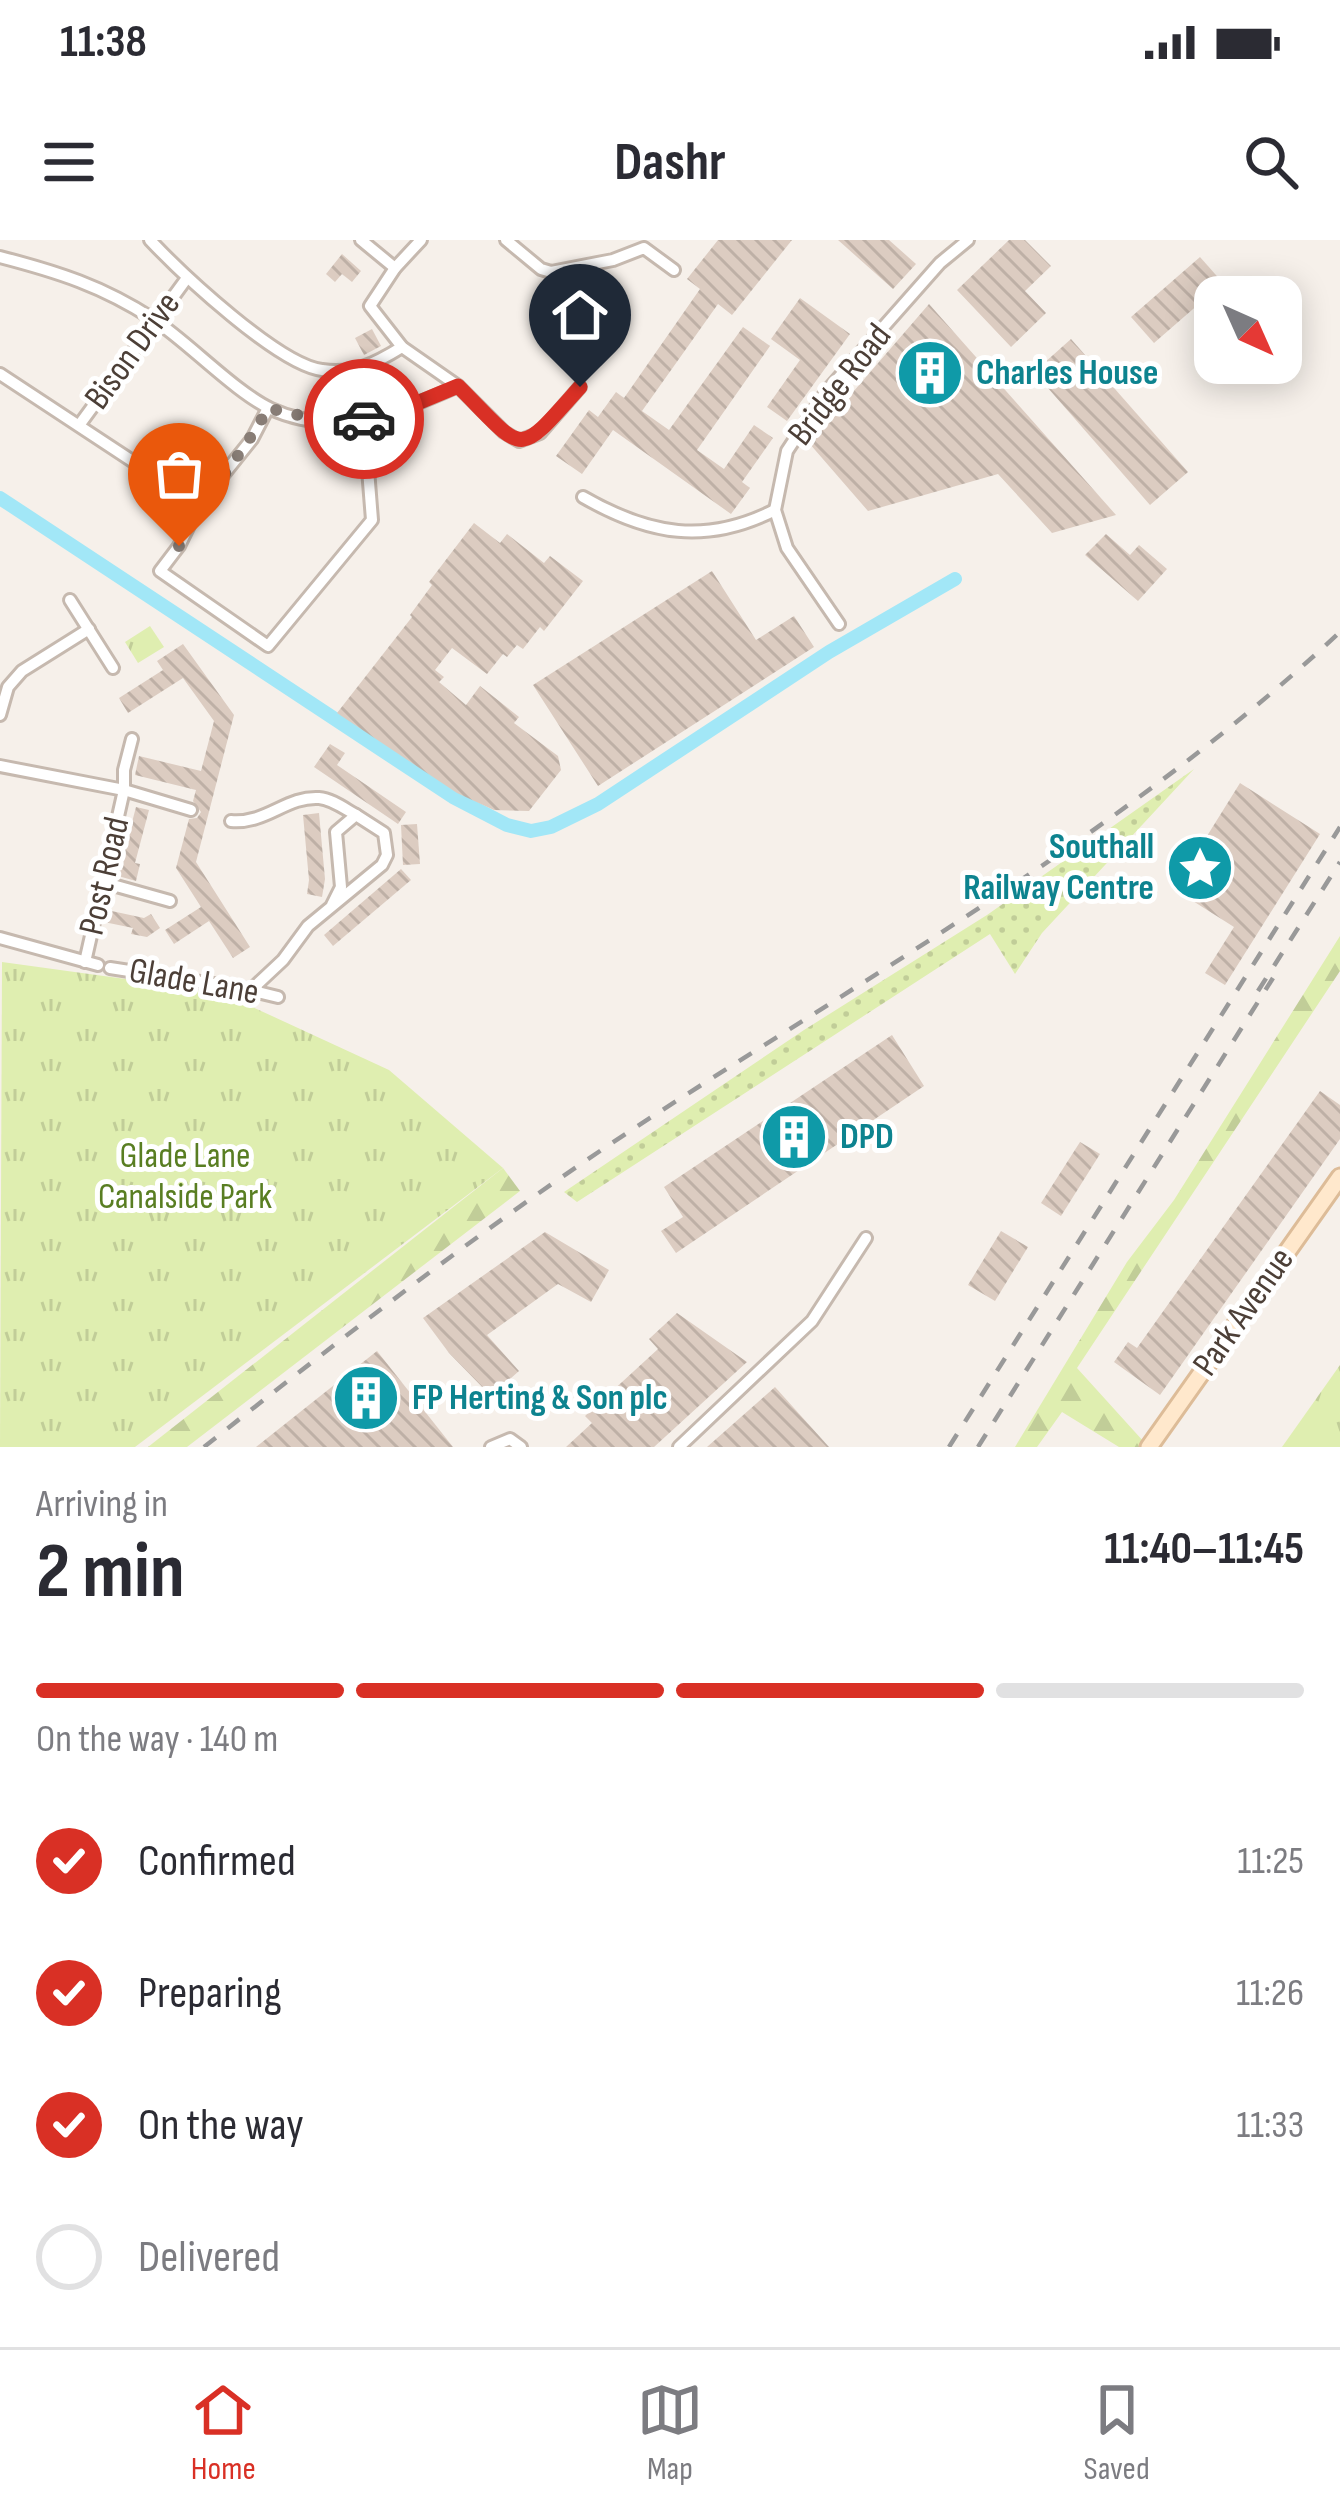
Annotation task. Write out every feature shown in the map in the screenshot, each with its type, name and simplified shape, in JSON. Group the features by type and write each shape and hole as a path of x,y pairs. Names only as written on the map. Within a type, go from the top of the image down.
{"street":[{"path":"150,240 187,278 295,363 323,371 368,368 402,347"},
{"path":"361,240 395,268"},
{"path":"421,240 370,306 402,347 458,386 503,432 519,441 540,433 580,387"},
{"path":"506,240 551,272 613,260 644,248 674,270"},
{"name":"Bridge Road","path":"775,510 787,451 801,424 940,263 968,240"},
{"path":"0,256 76,277 155,320 268,408 332,423 393,413 458,386"},
{"name":"Bison Drive","path":"80,424 187,278"},
{"path":"0,374 199,505"},
{"path":"268,408 252,439 199,505 179,546 160,571 272,642 372,520 364,419"},
{"path":"584,497 641,524 682,533 743,526 775,510 787,548 836,619"},
{"path":"70,600 113,668"},
{"path":"0,716 8,687 22,671 89,629"},
{"name":"Post Road","path":"98,965 102,882 132,739"},
{"path":"0,766 124,790 191,810"},
{"path":"328,800 334,812 341,886 332,905"},
{"path":"231,820 254,822 298,801 328,800 384,833 387,855 251,990"},
{"path":"336,832 356,815"},
{"path":"102,882 170,901"},
{"name":"Glade Lane","path":"0,938 98,965 278,998"},
{"name":"Park Avenue","path":"1150,1447 1340,1177"},
{"path":"680,1447 812,1321 866,1238"},
{"path":"491,1447 516,1443"}],"green space":[{"path":"150,626 164,647 138,663 125,642"},
{"path":"1194,769 1042,933 1015,974 990,934 577,1202 564,1192 804,1030 987,915"},
{"path":"1340,936 1340,971 1077,1368 1144,1442 1141,1447 1119,1447 1062,1412 1037,1447 1015,1447 1127,1262 1174,1200"},
{"name":"Glade Lane Canalside Park","path":"2,962 220,992 389,1070 503,1168 135,1447 0,1447"},
{"path":"503,1168 520,1191 187,1447 148,1447"},
{"path":"1340,1365 1340,1447 1282,1447"}],"building":[{"path":"718,240 792,240 732,315 718,304 642,411 669,430 743,327 770,346 697,450 724,469 754,425 773,438 742,482 750,488 731,514 613,430 582,474 556,456 589,410 598,417 616,392 624,398 700,289 687,279"},
{"path":"838,240 889,240 916,264 893,289"},
{"path":"1009,240 1025,240 1051,266 1025,291 1046,313 1011,347 957,290"},
{"path":"342,254 361,271 352,282 342,274 335,282 326,274"},
{"path":"1200,257 1217,276 1194,276 1194,308 1154,343 1131,317"},
{"path":"800,298 850,334 787,421 767,407 800,360 771,339"},
{"name":"Charles House","path":"929,304 1116,515 1052,533 998,474 868,511 809,443"},
{"path":"372,329 381,346 364,355 355,338"},
{"path":"1071,339 1188,472 1150,505 1034,372"},
{"path":"474,523 500,543 507,534 544,563 550,556 583,581 544,631 540,627 523,649 517,645 507,657 503,654 487,674 452,648 435,670 444,677 439,682 466,705 480,686 519,717 514,723 558,756 561,770 529,811 494,810 457,793 337,713 412,617 432,585 429,582"},
{"path":"1106,534 1130,555 1139,545 1167,569 1138,601 1085,555"},
{"path":"712,571 756,640 794,616 814,647 598,786 533,685"},
{"path":"183,644 234,715 196,862 250,947 233,958 209,921 174,944 165,930 201,907 176,868 189,819 201,812 193,801 196,790 135,775 139,756 201,771 214,721 183,678 128,713 119,698 163,670 157,661"},
{"path":"330,744 345,753 337,765 406,812 398,824 314,767"},
{"path":"1240,783 1320,834 1225,985 1205,973 1234,927 1174,889"},
{"path":"136,807 149,810 135,863 140,864 136,881 118,876"},
{"path":"319,813 325,879 322,897 307,894 303,815"},
{"path":"417,824 420,864 403,865 401,825"},
{"path":"401,869 411,880 333,946 324,935"},
{"path":"107,910 144,918 151,914 160,928 147,937 131,934 133,928 104,922"},
{"name":"DPD","path":"892,1035 924,1086 676,1253 661,1231 683,1217 664,1187"},
{"path":"1320,1091 1340,1105 1340,1139 1160,1395 1114,1362 1128,1342 1137,1348"},
{"path":"1080,1142 1100,1154 1061,1216 1041,1203"},
{"path":"1001,1231 1028,1247 995,1301 968,1285"},
{"path":"545,1232 609,1270 591,1302 558,1284 487,1335 519,1371 491,1396 423,1318"},
{"path":"677,1313 747,1362 654,1447 566,1447 592,1423 585,1416 658,1349 649,1339"},
{"name":"FP Herting & Son plc","path":"377,1351 453,1447 256,1447"},
{"path":"775,1387 829,1447 707,1447"}],"waterway":[{"path":"0,498 453,797 507,825 531,831 551,827 598,804 829,652 955,579"}],"railway":[{"path":"204,1447 412,1285 572,1170 1085,836 1173,772 1340,632"},
{"path":"949,1447 1340,827"},
{"path":"1258,991 1340,862"},
{"path":"978,1447 1273,978"}],"way so far":[{"path":"179,546 199,505 252,439 268,408 332,423 364,419"}],"place":[{"name":"Charles House","path":"930,373"},
{"name":"Southall Railway Centre","path":"1200,868"},
{"name":"DPD","path":"794,1137"},
{"name":"FP Herting & Son plc","path":"366,1398"}],"route":[{"path":"364,419 393,413 458,386 503,432 525,441 540,433 580,387"}]}
